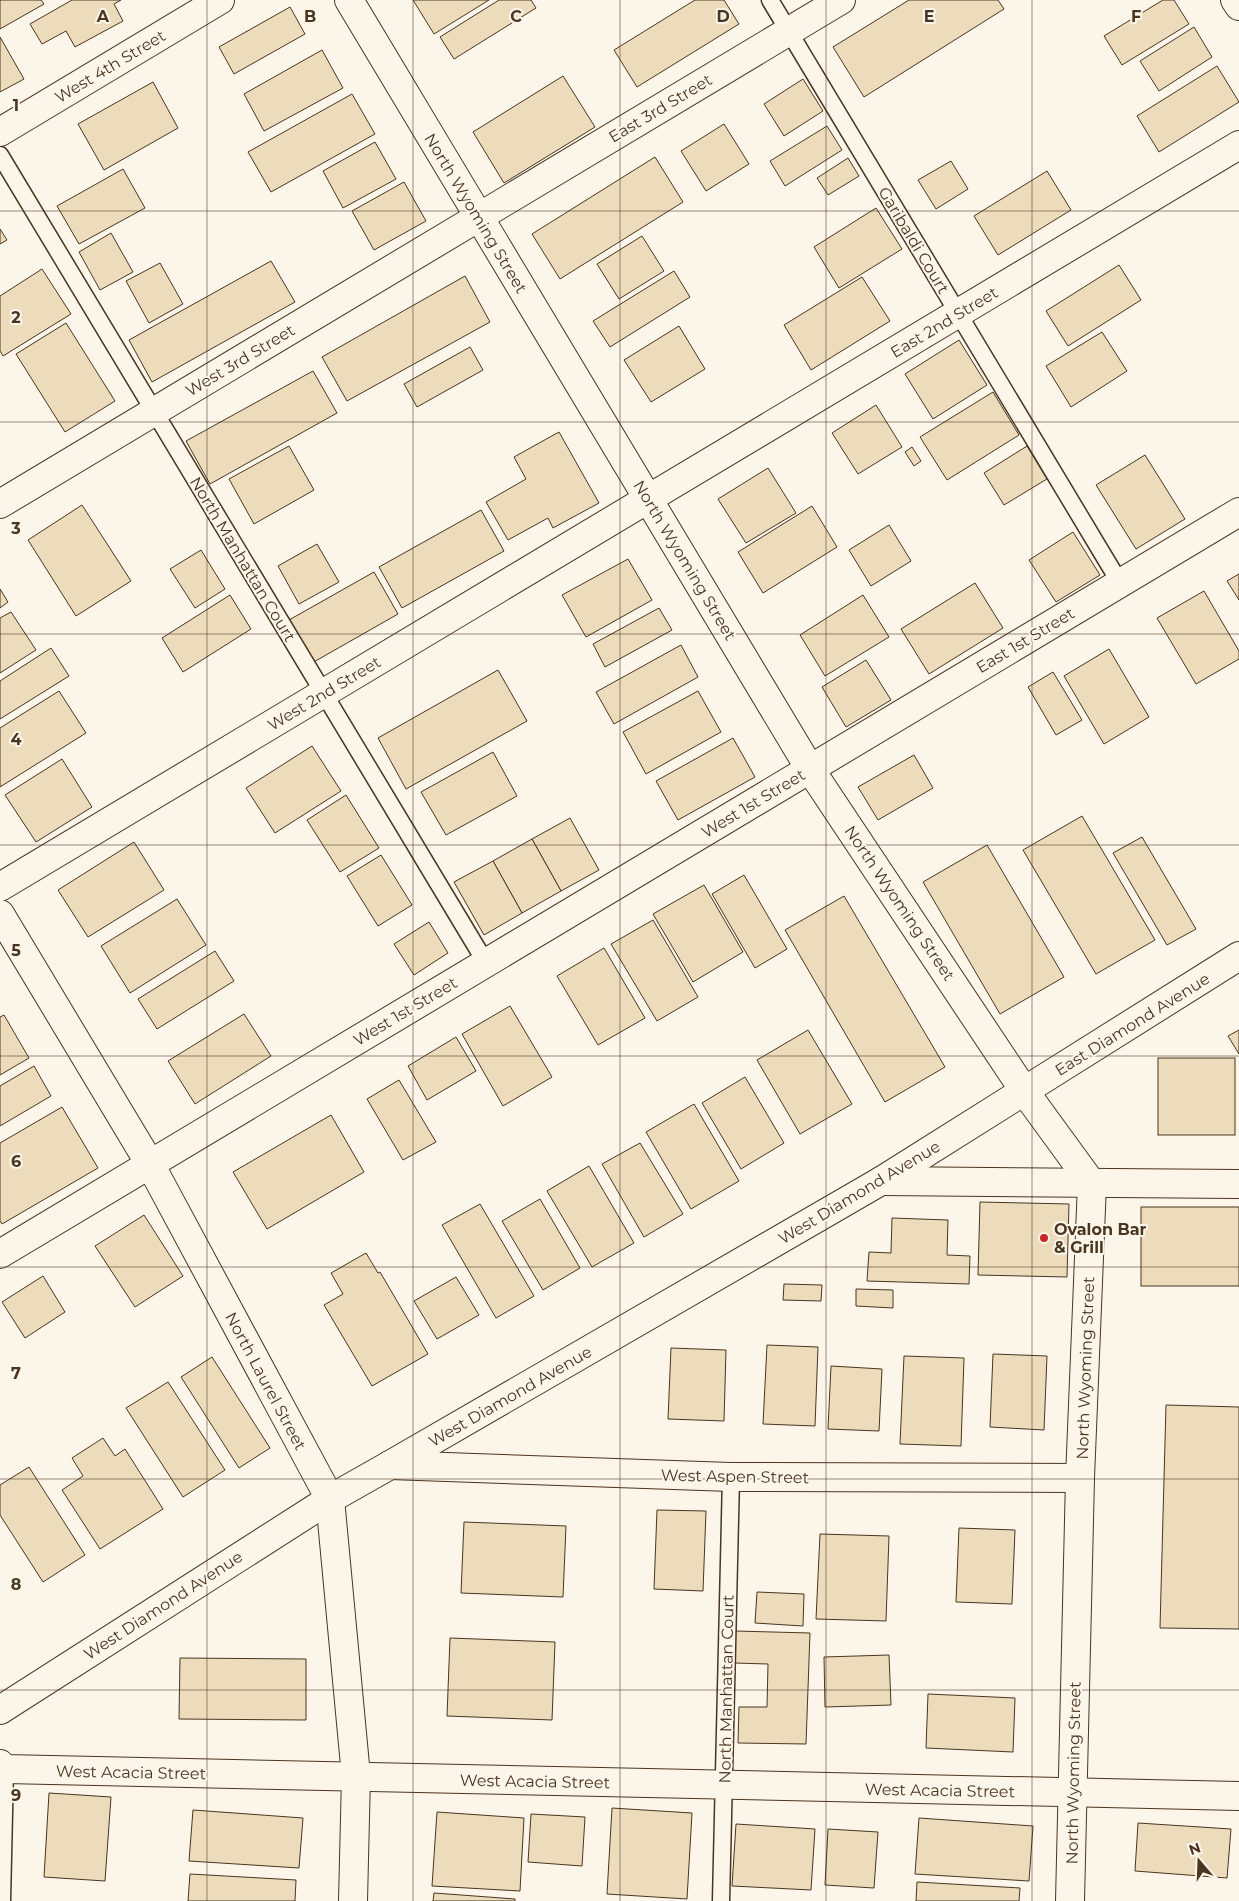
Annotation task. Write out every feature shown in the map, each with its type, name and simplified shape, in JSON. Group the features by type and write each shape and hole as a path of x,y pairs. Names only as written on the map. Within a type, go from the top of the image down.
{"street":[{"name":"West 4th Street","path":"0,132 220,0"},
{"name":"North Wyoming Street","path":"349,0 810,768 1025,1092 1092,1184 1080,1478 1070,1901"},
{"name":"East 3rd Street","path":"479,217 841,0"},
{"path":"1235,0 1239,6"},
{"name":"East 2nd Street","path":"648,499 1239,145"},
{"name":"West 3rd Street","path":"0,504 479,217"},
{"name":"West 2nd Street","path":"0,886 648,499"},
{"name":"East 1st Street","path":"810,768 1239,512"},
{"name":"West 1st Street","path":"0,1254 810,768"},
{"name":"North Laurel Street","path":"0,914 150,1164 330,1499 356,1776 353,1901"},
{"name":"East Diamond Avenue","path":"1025,1092 1239,956"},
{"name":"West Diamond Avenue","path":"0,1710 330,1499 881,1181 1025,1092"},
{"path":"881,1181 1239,1184"},
{"name":"West Aspen Street","path":"390,1465 731,1477 1080,1478"},
{"name":"West Acacia Street","path":"2,1767 1239,1796"}],"lane":[{"name":"Garibaldi Court","path":"770,0 1120,583"},
{"name":"North Manhattan Court","path":"0,155 486,964"},
{"name":"North Manhattan Court","path":"720,1901 731,1477"},
{"path":"2,1767 2,1901"}],"building":[{"path":"0,0 41,0 44,4 0,29"},
{"path":"72,0 121,0 114,4 123,21 75,47 66,31 42,44 30,24"},
{"path":"413,0 489,0 434,34"},
{"path":"499,0 531,0 536,8 454,59 440,37"},
{"path":"695,0 724,0 739,24 637,87 614,50"},
{"path":"909,0 998,0 1004,9 864,97 833,47"},
{"path":"1163,0 1174,0 1189,24 1122,65 1104,36"},
{"path":"290,7 305,34 234,74 219,47"},
{"path":"1194,27 1212,57 1159,91 1140,61"},
{"path":"0,37 24,79 0,92"},
{"path":"322,50 343,88 264,131 244,94"},
{"path":"1217,66 1239,102 1159,152 1137,116"},
{"path":"563,76 595,127 504,183 473,132"},
{"path":"803,79 823,111 784,136 764,104"},
{"path":"153,82 178,128 104,170 78,124"},
{"path":"352,94 375,134 271,192 248,152"},
{"path":"724,124 749,164 706,191 681,151"},
{"path":"827,126 842,150 785,186 770,161"},
{"path":"375,142 396,179 343,208 323,171"},
{"path":"655,157 683,202 560,279 532,234"},
{"path":"848,158 859,176 828,195 817,178"},
{"path":"951,161 968,189 936,209 918,180"},
{"path":"123,169 145,208 79,244 57,206"},
{"path":"1047,171 1071,210 998,255 974,216"},
{"path":"404,182 426,221 374,250 352,211"},
{"path":"876,208 902,249 839,288 814,247"},
{"path":"0,229 7,240 0,244"},
{"path":"111,233 133,272 100,290 79,252"},
{"path":"642,236 664,271 619,299 597,264"},
{"path":"271,261 295,302 152,382 129,340"},
{"path":"160,263 183,304 149,323 126,281"},
{"path":"1119,265 1141,300 1068,346 1046,311"},
{"path":"42,269 71,314 3,356 0,351 0,296"},
{"path":"674,271 690,297 610,347 593,321"},
{"path":"465,276 490,322 347,401 322,357"},
{"path":"862,277 890,321 811,370 784,325"},
{"path":"66,323 115,401 65,432 16,354"},
{"path":"679,326 705,369 651,402 624,360"},
{"path":"1102,332 1127,371 1071,407 1046,366"},
{"path":"959,340 987,385 933,419 905,374"},
{"path":"470,347 483,370 417,407 404,384"},
{"path":"313,371 337,413 210,484 186,441"},
{"path":"993,392 1019,435 947,480 920,437"},
{"path":"876,405 902,447 858,474 832,433"},
{"path":"559,432 599,503 553,528 548,518 508,540 486,502 526,479 514,457"},
{"path":"289,446 314,490 254,524 229,479"},
{"path":"1027,446 1047,479 1004,505 984,473"},
{"path":"912,447 921,461 914,466 905,452"},
{"path":"1145,455 1185,519 1136,549 1096,485"},
{"path":"768,468 796,513 746,543 718,499"},
{"path":"82,505 131,581 76,616 28,540"},
{"path":"812,506 837,547 763,593 738,552"},
{"path":"481,510 504,551 402,608 379,567"},
{"path":"889,525 911,561 871,586 849,550"},
{"path":"1073,532 1100,575 1056,602 1029,560"},
{"path":"317,544 339,582 299,604 278,566"},
{"path":"201,550 225,589 195,608 170,569"},
{"path":"628,559 652,600 586,637 562,595"},
{"path":"374,572 398,614 312,663 289,620"},
{"path":"1239,574 1239,600 1227,581"},
{"path":"975,583 1003,628 929,674 901,629"},
{"path":"0,589 8,602 0,608"},
{"path":"1204,591 1239,651 1239,659 1196,684 1157,618"},
{"path":"230,595 251,629 183,672 162,638"},
{"path":"863,595 889,637 825,676 800,635"},
{"path":"659,608 672,630 605,667 593,644"},
{"path":"11,612 36,650 0,673 0,618"},
{"path":"681,645 698,677 614,724 596,692"},
{"path":"51,648 69,676 0,719 0,681"},
{"path":"1109,649 1149,717 1104,744 1064,676"},
{"path":"866,660 891,700 846,727 822,687"},
{"path":"498,670 527,721 406,789 378,738"},
{"path":"1053,672 1082,720 1056,735 1028,687"},
{"path":"59,691 86,733 0,787 0,728"},
{"path":"698,691 721,732 646,774 623,732"},
{"path":"733,738 755,777 678,820 656,781"},
{"path":"312,746 341,791 275,833 246,788"},
{"path":"493,752 517,796 446,835 421,792"},
{"path":"914,755 933,788 878,820 858,787"},
{"path":"62,759 92,807 36,842 5,795"},
{"path":"346,795 379,848 340,872 307,820"},
{"path":"1082,816 1155,940 1096,974 1023,850"},
{"path":"570,818 599,870 561,891 532,839"},
{"path":"1142,837 1196,929 1167,945 1113,853"},
{"path":"532,839 561,891 522,913 493,861"},
{"path":"134,842 164,890 88,937 58,890"},
{"path":"987,845 1064,977 1000,1014 923,882"},
{"path":"381,855 412,905 378,926 347,876"},
{"path":"493,861 522,913 484,935 454,882"},
{"path":"744,875 787,949 755,968 712,894"},
{"path":"704,885 743,952 693,982 653,914"},
{"path":"844,896 945,1067 885,1102 785,930"},
{"path":"177,899 206,945 130,993 101,946"},
{"path":"653,920 698,997 657,1021 611,944"},
{"path":"429,922 448,953 414,975 394,944"},
{"path":"604,948 645,1018 598,1045 557,976"},
{"path":"215,951 234,981 157,1029 138,999"},
{"path":"510,1006 552,1077 503,1106 462,1034"},
{"path":"244,1014 271,1056 195,1104 168,1061"},
{"path":"4,1015 29,1058 0,1075 0,1017"},
{"path":"808,1030 852,1104 800,1134 757,1060"},
{"path":"1239,1030 1239,1054 1228,1036"},
{"path":"456,1037 476,1071 427,1100 408,1066"},
{"path":"1158,1058 1235,1058 1235,1135 1158,1135"},
{"path":"34,1066 51,1096 0,1126 0,1086"},
{"path":"745,1077 784,1143 741,1169 702,1103"},
{"path":"399,1080 436,1142 403,1160 367,1099"},
{"path":"694,1104 739,1181 691,1209 646,1132"},
{"path":"62,1107 98,1168 2,1224 0,1221 0,1143"},
{"path":"331,1115 364,1172 267,1229 233,1172"},
{"path":"640,1143 683,1214 644,1237 602,1164"},
{"path":"589,1166 634,1243 592,1267 547,1191"},
{"path":"540,1199 580,1268 543,1290 502,1221"},
{"path":"980,1202 1069,1204 1067,1277 978,1275"},
{"path":"480,1204 534,1296 496,1318 442,1225"},
{"path":"1141,1207 1239,1207 1239,1286 1141,1286"},
{"path":"144,1215 183,1276 135,1307 95,1246"},
{"path":"892,1218 948,1220 947,1255 970,1256 969,1284 867,1281 869,1252 891,1253"},
{"path":"366,1253 378,1273 380,1272 428,1354 372,1386 324,1305 343,1294 331,1273"},
{"path":"43,1276 65,1312 25,1338 2,1302"},
{"path":"456,1277 479,1315 437,1339 414,1301"},
{"path":"784,1284 822,1285 821,1301 783,1300"},
{"path":"856,1289 893,1290 893,1308 856,1306"},
{"path":"767,1345 818,1347 815,1426 763,1424"},
{"path":"671,1348 726,1350 724,1421 668,1419"},
{"path":"993,1354 1047,1356 1044,1430 990,1427"},
{"path":"904,1356 964,1358 961,1446 900,1444"},
{"path":"212,1357 270,1448 239,1468 181,1377"},
{"path":"831,1366 882,1369 879,1431 828,1429"},
{"path":"168,1382 225,1470 183,1497 126,1408"},
{"path":"1166,1405 1239,1407 1239,1629 1160,1628"},
{"path":"103,1438 115,1456 125,1449 163,1509 100,1549 62,1490 83,1476 72,1458"},
{"path":"29,1467 85,1555 43,1582 0,1515 0,1485"},
{"path":"657,1510 706,1511 703,1591 654,1589"},
{"path":"464,1522 566,1526 563,1597 461,1593"},
{"path":"959,1528 1015,1530 1012,1604 956,1602"},
{"path":"820,1534 889,1536 886,1621 816,1619"},
{"path":"757,1592 804,1594 803,1626 755,1623"},
{"path":"735,1631 810,1633 806,1744 738,1743 739,1707 767,1707 768,1664 734,1663"},
{"path":"450,1638 555,1642 552,1720 447,1716"},
{"path":"889,1655 891,1705 825,1707 824,1657"},
{"path":"180,1658 306,1659 306,1720 179,1719"},
{"path":"928,1694 1015,1698 1013,1752 926,1748"},
{"path":"49,1793 111,1797 105,1881 44,1877"},
{"path":"612,1808 692,1813 687,1899 607,1894"},
{"path":"193,1810 303,1818 299,1868 189,1861"},
{"path":"437,1812 524,1818 520,1891 432,1886"},
{"path":"531,1814 585,1817 582,1866 528,1862"},
{"path":"919,1818 1033,1826 1029,1881 915,1874"},
{"path":"1138,1823 1231,1829 1227,1878 1135,1871"},
{"path":"736,1824 815,1829 811,1890 732,1886"},
{"path":"828,1829 878,1832 874,1888 825,1885"},
{"path":"190,1874 296,1880 295,1901 188,1901"},
{"path":"917,1882 1020,1888 1019,1901 916,1901"},
{"path":"434,1893 515,1899 515,1901 433,1901"}],"place":[{"name":"Ovalon Bar & Grill","path":"1044,1238"}]}
